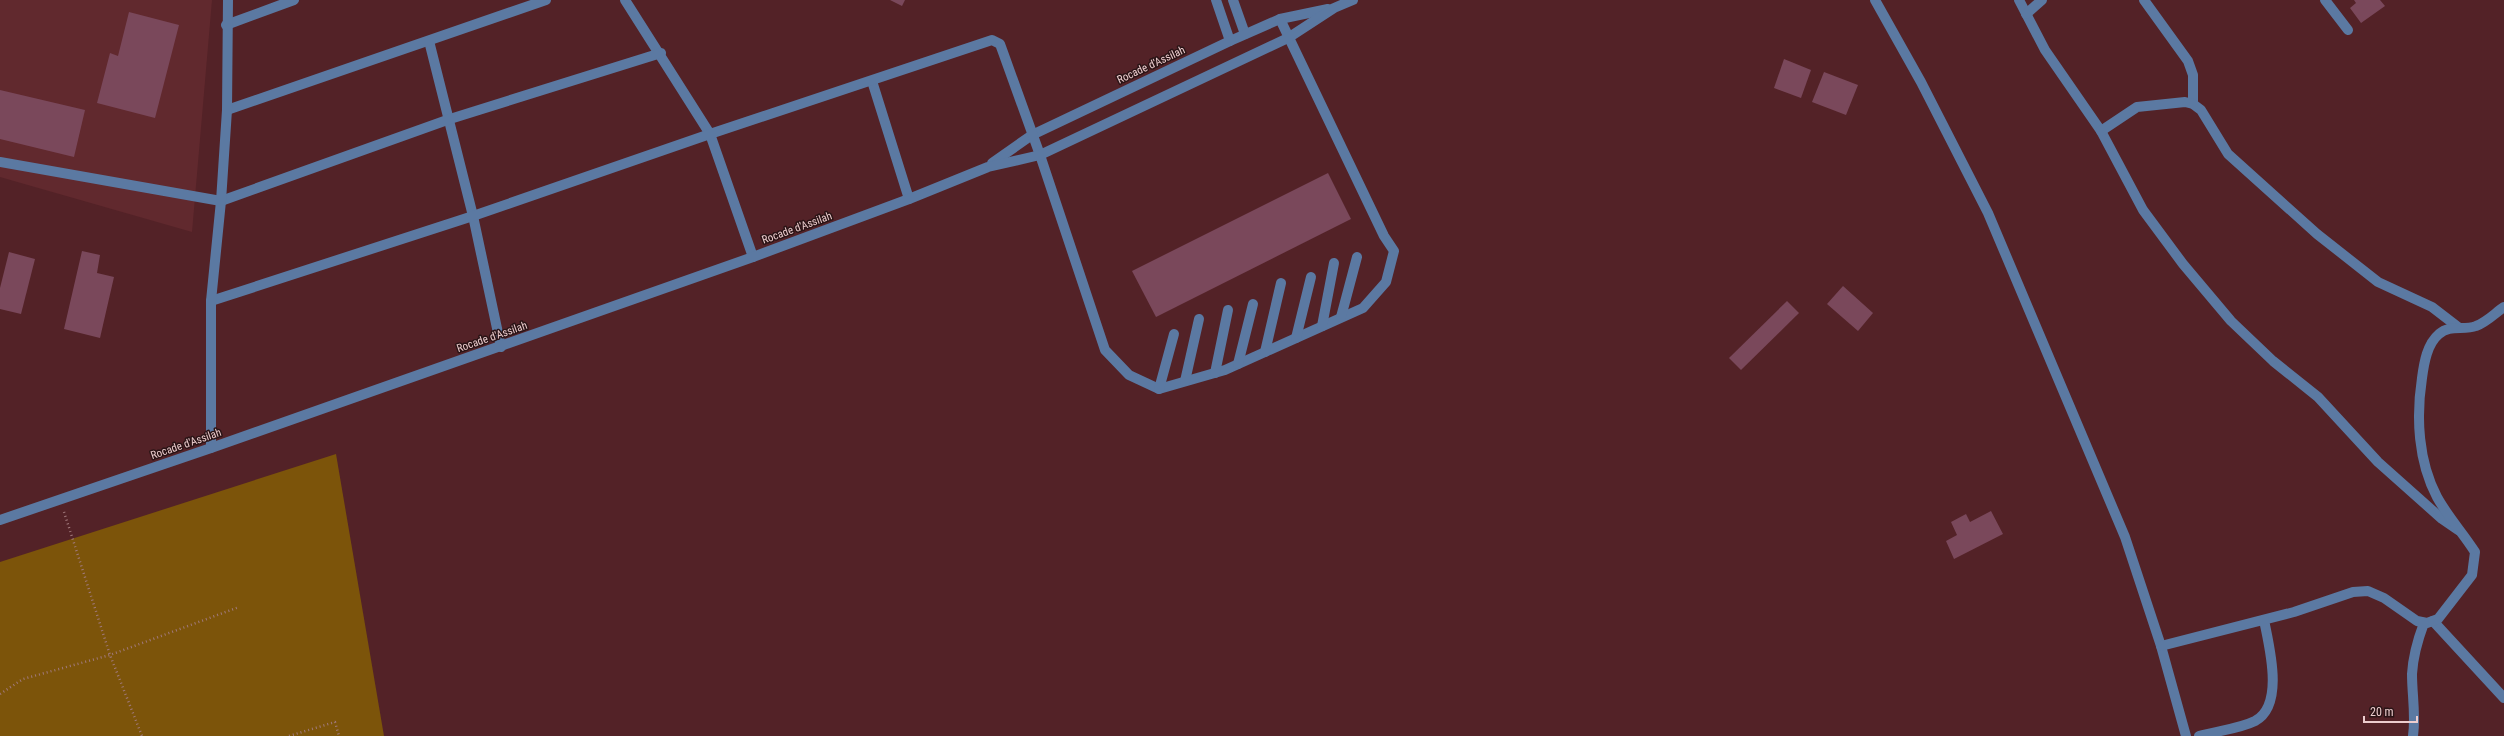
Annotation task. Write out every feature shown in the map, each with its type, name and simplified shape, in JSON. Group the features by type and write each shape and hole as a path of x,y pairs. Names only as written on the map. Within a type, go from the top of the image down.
{"street":[{"path":"211,448 211,300 221,201 227,110 226,25 228,0"},
{"path":"226,25 294,0"},
{"path":"227,110 546,0"},
{"path":"625,0 710,134 753,257"},
{"path":"1216,0 1230,41"},
{"path":"1234,0 1245,34"},
{"name":"Rocade d'Assilah","path":"0,520 501,347 753,257 909,199 988,166 1040,155 1288,38 1334,8 1353,0"},
{"path":"1875,0 1921,82 1988,213 2125,537 2161,646 2186,736"},
{"path":"2019,0 2045,50 2101,130 2132,192 2155,228 2231,321 2273,361 2318,397 2401,483 2458,530"},
{"path":"2026,14 2042,0"},
{"path":"2144,0 2188,61 2193,75 2193,104"},
{"path":"2325,0 2348,30"},
{"name":"Rocade d'Assilah","path":"988,166 1032,135 1245,34 1280,19 1334,8"},
{"path":"211,300 473,216 710,134 992,40 1000,44 1040,155 1105,350 1129,375 1159,389 1215,373 1238,364 1363,308 1386,282 1394,251 1381,229 1280,19"},
{"path":"429,41 450,119 473,216 501,347"},
{"path":"0,162 221,201 450,119 660,53"},
{"path":"872,81 909,199"},
{"path":"2101,130 2137,107 2185,102 2193,104 2201,110 2228,154 2317,234 2378,282 2432,307 2445,315 2458,327"},
{"path":"1341,317 1357,257"},
{"path":"1322,326 1334,263"},
{"path":"1296,338 1311,277"},
{"path":"1265,352 1281,283"},
{"path":"1238,364 1253,304"},
{"path":"2413,736 2415,712 2412,674 2416,647 2428,622 2444,612 2472,575 2475,552 2458,530 2437,496 2418,426 2418,403 2429,348 2439,334 2447,328 2476,326 2504,307"},
{"path":"1215,373 1228,310"},
{"path":"1185,381 1199,320"},
{"path":"1159,389 1174,334"},
{"path":"2161,646 2294,612 2353,592 2368,591 2384,598 2417,621 2428,622 2504,698"},
{"path":"2198,736 2254,721 2270,706 2272,696 2271,658 2264,620"}],"path":[{"path":"61,500 110,655 142,736"},
{"path":"0,694 23,679 110,655 239,607"},
{"path":"289,736 335,722 339,736"}],"shaded area":[{"path":"0,0 212,0 192,232 0,177"},
{"path":"336,454 384,736 0,736 0,562"}],"building":[{"path":"890,0 905,0 902,6"},
{"path":"2354,0 2380,0 2385,6 2361,23 2350,8 2356,3"},
{"path":"129,12 179,25 155,118 97,103 110,53 118,56"},
{"path":"1784,59 1811,70 1801,98 1774,88"},
{"path":"1824,72 1858,85 1846,115 1812,102"},
{"path":"0,90 85,110 74,157 0,139"},
{"path":"1328,173 1351,219 1156,317 1132,271"},
{"path":"82,251 100,255 97,273 114,277 100,338 64,329"},
{"path":"9,252 35,259 21,314 0,309 0,288"},
{"path":"1843,286 1873,313 1858,331 1827,304"},
{"path":"1787,301 1799,313 1741,370 1729,358"},
{"path":"1991,511 2003,534 1954,559 1946,541 1957,535 1951,522 1966,514 1970,522"}]}
